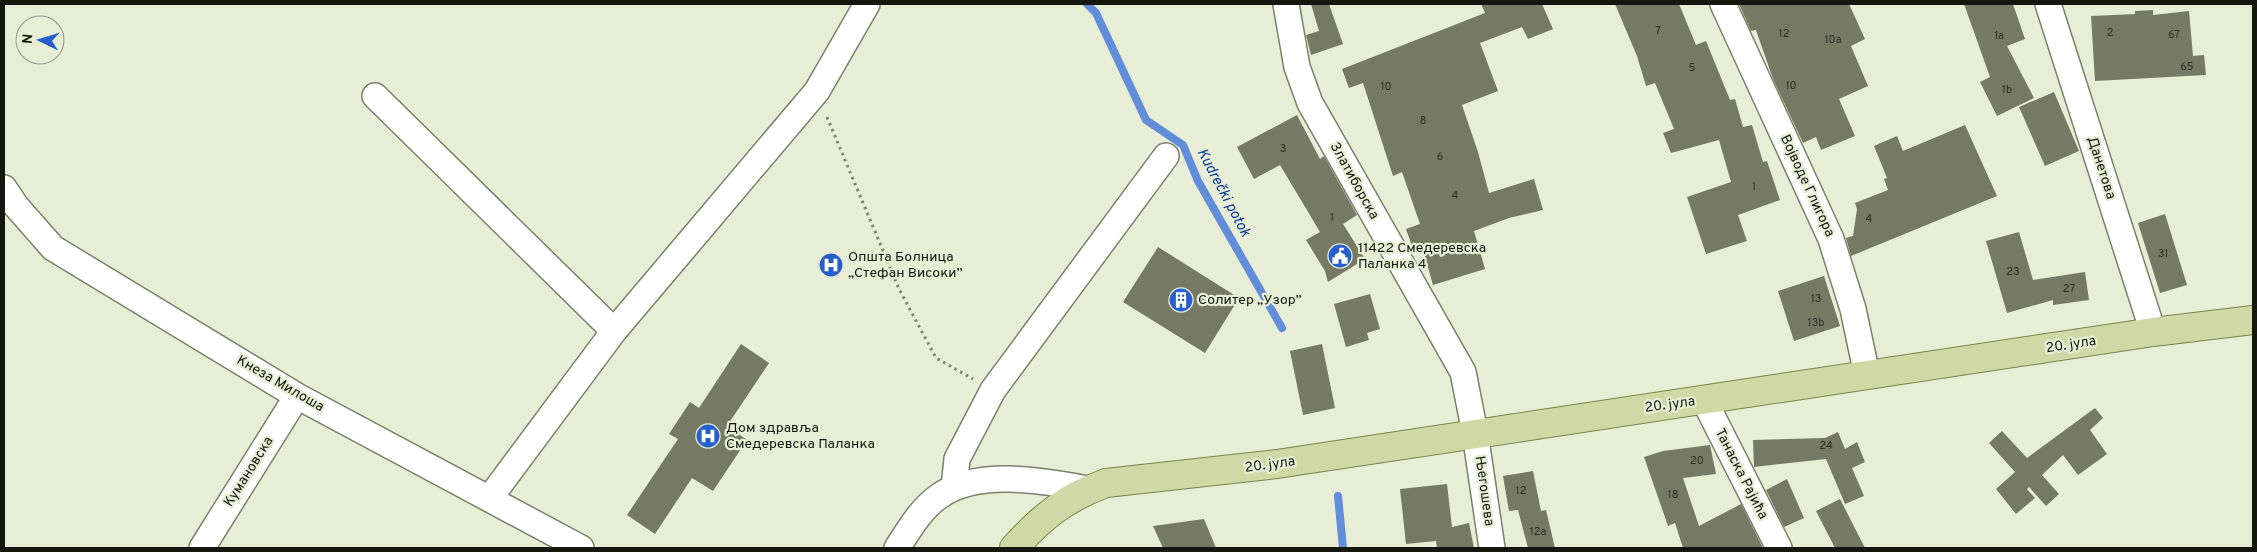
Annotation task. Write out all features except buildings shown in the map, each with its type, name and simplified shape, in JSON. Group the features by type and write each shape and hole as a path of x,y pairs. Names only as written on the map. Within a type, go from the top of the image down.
{"main road":[{"name":"20. јула","path":"1014,548 1040,520 1058,506 1106,483 1277,464 2154,332 2253,320"}],"street":[{"path":"489,499 614,331 817,91 867,4"},
{"name":"Златиборска","path":"1286,4 1297,67 1310,103 1462,372 1475,433"},
{"name":"Војводе Глигора","path":"1723,4 1832,239 1851,300 1867,375"},
{"name":"Данетова","path":"2048,4 2154,332"},
{"path":"375,96 614,331"},
{"path":"954,488 957,459 993,390 1166,156"},
{"name":"Кнеза Милоша","path":"4,188 16,206 53,248 297,396 577,547"},
{"name":"Кумановска","path":"202,548 297,396"},
{"name":"Танаска Рајића","path":"1704,400 1779,548"},
{"name":"Његошева","path":"1475,433 1492,548"},
{"path":"897,548 911,526 928,505 939,496 954,488 982,482 1017,479 1040,480 1088,490"}],"path":[{"path":"817,91 861,202 899,289 936,358 993,390"}],"waterway":[{"name":"Kudrečki potok","path":"1087,4 1096,13 1146,120 1183,145 1198,181 1282,328"},
{"name":"Kudrečki potok","path":"1338,496 1343,548"}],"place":[{"name":"11422 Смедеревска Паланка 4","path":"1340,256"},
{"name":"Општа Болница „Стефан Високи”","path":"831,265"},
{"name":"Солитер „Узор”","path":"1181,300"},
{"name":"Дом здравља Смедеревска Паланка","path":"708,436"}]}
